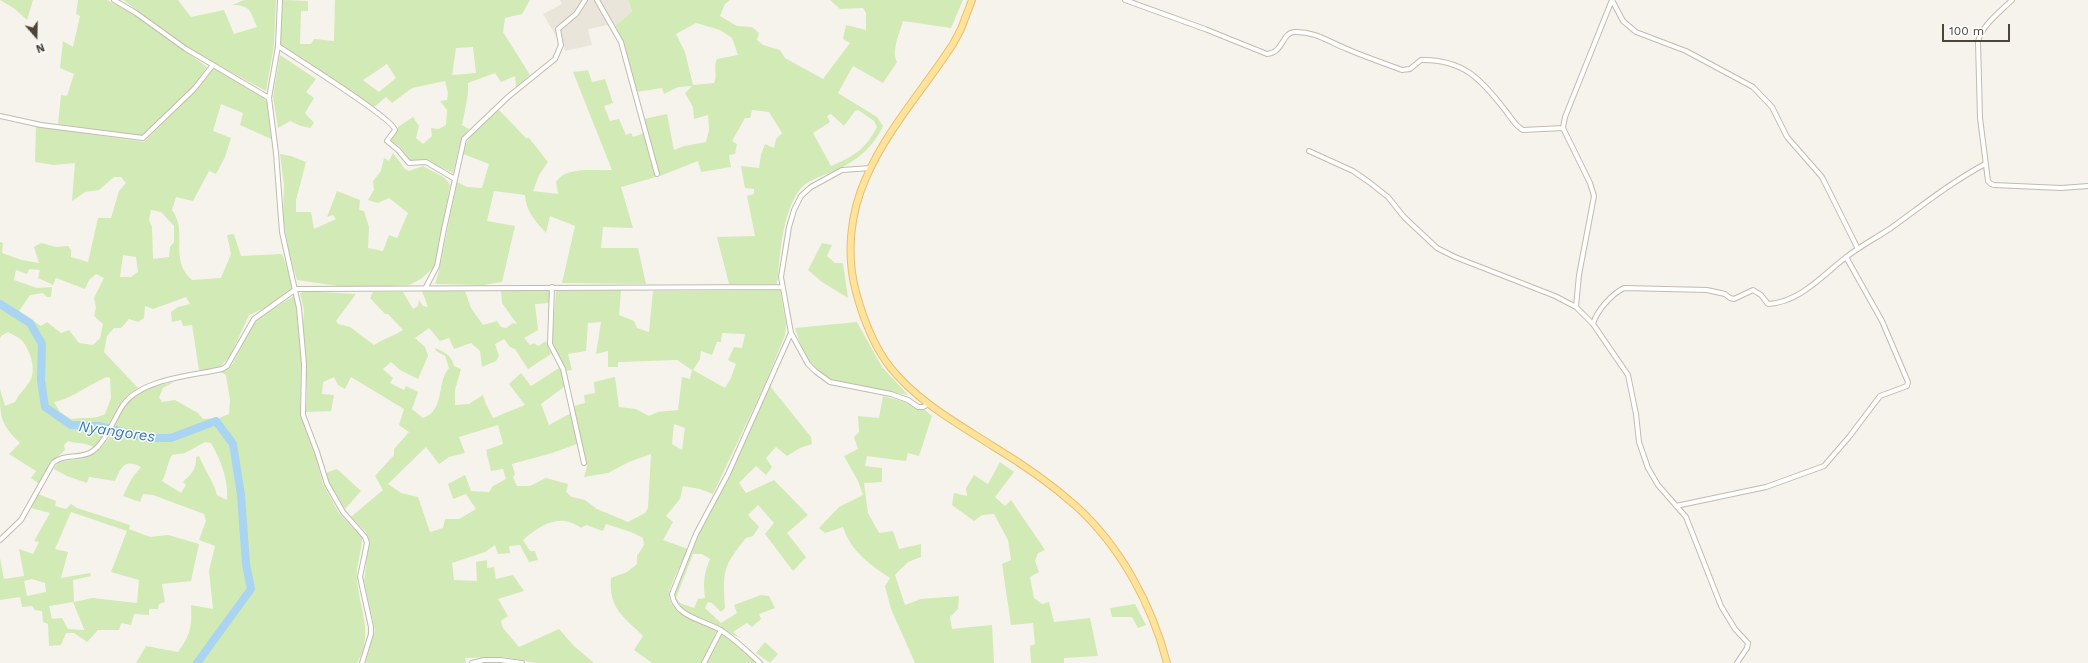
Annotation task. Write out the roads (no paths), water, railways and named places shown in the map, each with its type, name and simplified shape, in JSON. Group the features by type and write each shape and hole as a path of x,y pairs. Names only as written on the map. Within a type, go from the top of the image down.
{"main road":[{"path":"972,0 962,29 885,142 862,189 852,230 850,264 854,283 868,328 888,365 920,398 960,426 1033,472 1062,494 1093,524 1120,558 1141,594 1156,630 1167,663"}],"street":[{"path":"114,0 213,65 269,98"},
{"path":"280,0 278,46 269,98 277,165 282,232 296,289 304,364 304,415 318,452 327,484 344,512 362,532 367,543 360,577 371,634 362,663"},
{"path":"426,287 437,266 462,145 466,136 508,97 554,59 561,48 558,28 576,14 585,0"},
{"path":"597,0 621,42 657,174"},
{"path":"1124,0 1205,29 1267,54 1276,51 1286,36 1294,32 1318,36 1348,50 1405,70 1412,68 1421,60 1442,61 1466,70 1479,78 1523,130 1564,128"},
{"path":"1576,307 1579,275 1594,196 1590,182 1564,128 1565,117 1612,0"},
{"path":"1612,0 1623,21 1636,32 1686,51 1753,87 1760,94 1772,107 1787,137 1822,177 1833,204 1858,249"},
{"path":"2012,0 1985,28 1980,35 1978,42 1980,118 1988,181 1991,184 2061,188 2088,186"},
{"path":"278,46 364,102 391,123 395,130 387,141 398,150 410,164 422,161 426,162 455,179"},
{"path":"0,116 41,125 143,138 194,89 213,65"},
{"path":"1309,150 1352,171 1369,182 1388,197 1404,218 1445,252 1530,285 1576,307 1593,324 1628,375 1640,442 1645,460 1658,485 1689,523 1721,606 1735,629 1748,643 1747,648 1737,663"},
{"path":"1593,324 1596,313 1617,291 1632,287 1707,290 1725,294 1734,299 1753,290 1761,295 1768,304 1790,299 1813,286 1846,257 1888,230 1927,200 1985,164"},
{"path":"871,168 842,170 811,188 801,196 794,210 782,266 782,287 791,333 808,364 815,372 830,382 891,394 908,400 918,407 923,407 929,404"},
{"path":"1676,506 1766,487 1824,466 1849,437 1878,398 1907,386 1908,382 1893,345 1846,257"},
{"path":"0,540 21,520 56,460 87,455 101,442 125,403 143,388 200,372 222,369 227,366 254,319 296,289 367,290 426,287 782,287"},
{"path":"552,287 550,344 563,369 584,463"},
{"path":"760,663 721,630 680,609 672,600 672,590 696,534 728,474 791,333"},
{"path":"704,663 721,630"},
{"path":"472,663 484,660 500,660 522,663"}],"waterway":[{"name":"Nyangores","path":"0,304 30,323 42,344 41,380 45,407 71,425 99,426 147,438 171,438 216,421 233,444 241,495 246,564 251,589 197,663"}]}
